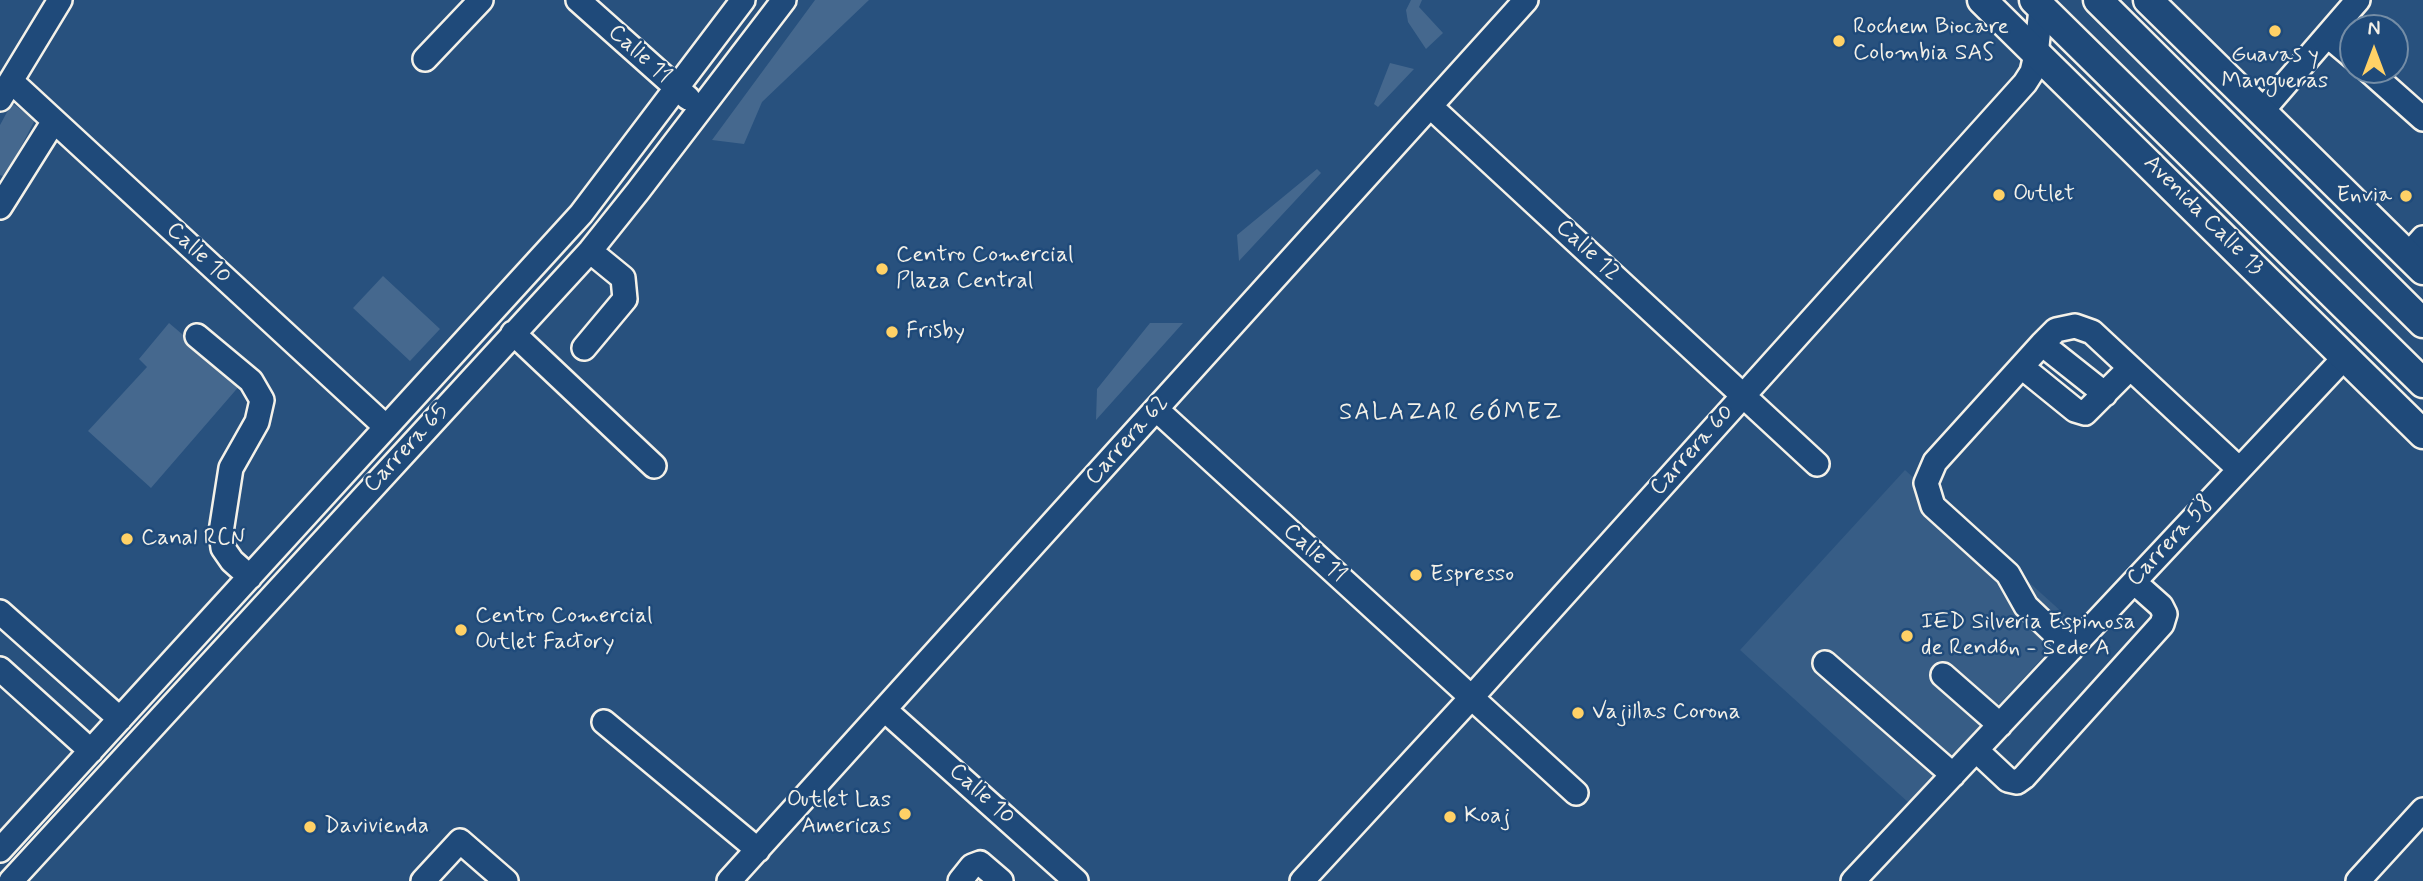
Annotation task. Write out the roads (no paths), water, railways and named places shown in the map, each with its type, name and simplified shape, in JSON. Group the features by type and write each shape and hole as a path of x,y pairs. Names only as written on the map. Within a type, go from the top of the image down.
{"main road":[{"name":"Avenida Calle 13","path":"1982,0 2423,434"},
{"path":"2098,0 2423,323"},
{"path":"2148,0 2419,260 2377,278"},
{"name":"Avenida Calle 13","path":"2039,2 2423,383"},
{"path":"2334,297 2345,356"}],"street":[{"path":"5,90 60,0"},
{"path":"425,59 481,0"},
{"name":"Calle 11","path":"578,0 675,88 701,108"},
{"name":"Carrera 65","path":"0,850 8,826 91,751 581,214 743,0"},
{"name":"Carrera 65","path":"11,881 590,251 784,0"},
{"name":"Carrera 62","path":"729,881 1526,0"},
{"path":"2262,111 2358,0"},
{"name":"Carrera 60","path":"1302,881 1472,698 2025,83 2032,72 2036,55 2039,2"},
{"path":"2329,36 2339,45"},
{"path":"2384,84 2423,119"},
{"name":"Calle 10","path":"5,90 54,121 386,427"},
{"name":"Calle 12","path":"1430,106 1817,464"},
{"path":"4,194 54,121"},
{"path":"581,214 615,221"},
{"path":"584,348 625,299 622,278 590,251"},
{"path":"2071,649 2026,606 2008,574 1933,506 1926,483 1936,462 2042,344 2056,330 2075,326 2092,332 2239,470"},
{"path":"513,334 654,466"},
{"path":"197,336 251,381 262,400 257,422 231,468 221,532 223,548 232,561 250,577"},
{"path":"2042,344 2105,394"},
{"name":"Carrera 58","path":"1853,881 2345,356"},
{"path":"2022,367 2075,410 2085,413 2130,368"},
{"name":"Calle 11","path":"1157,410 1576,793"},
{"path":"1976,750 2008,780 2017,782 2024,777 2162,624 2165,614 2161,606 2134,582"},
{"path":"0,612 120,719"},
{"path":"1825,663 1953,775"},
{"path":"0,669 91,751"},
{"path":"1943,675 2000,725"},
{"name":"Calle 10","path":"885,709 1076,881"},
{"path":"604,722 758,850"},
{"path":"2358,881 2423,810"},
{"path":"423,881 460,841 506,881"},
{"path":"960,881 972,866 980,863 1001,881"}],"place":[{"name":"Guavas y Mangueras","path":"2275,31"},
{"name":"Rochem Biocare Colombia SAS","path":"1839,41"},
{"name":"Outlet","path":"1999,195"},
{"name":"Envia","path":"2406,196"},
{"name":"Centro Comercial Plaza Central","path":"882,269"},
{"name":"Frisby","path":"892,332"},
{"name":"Canal RCN","path":"127,539"},
{"name":"Espresso","path":"1416,575"},
{"name":"Centro Comercial Outlet Factory","path":"461,630"},
{"name":"IED Silveria Espinosa de Rendón - Sede A","path":"1907,636"},
{"name":"Vajillas Corona","path":"1578,713"},
{"name":"Outlet Las Americas","path":"905,814"},
{"name":"Koaj","path":"1450,817"},
{"name":"Davivienda","path":"310,827"}],"district":[{"name":"SALAZAR GÓMEZ","path":"1451,414"}]}
